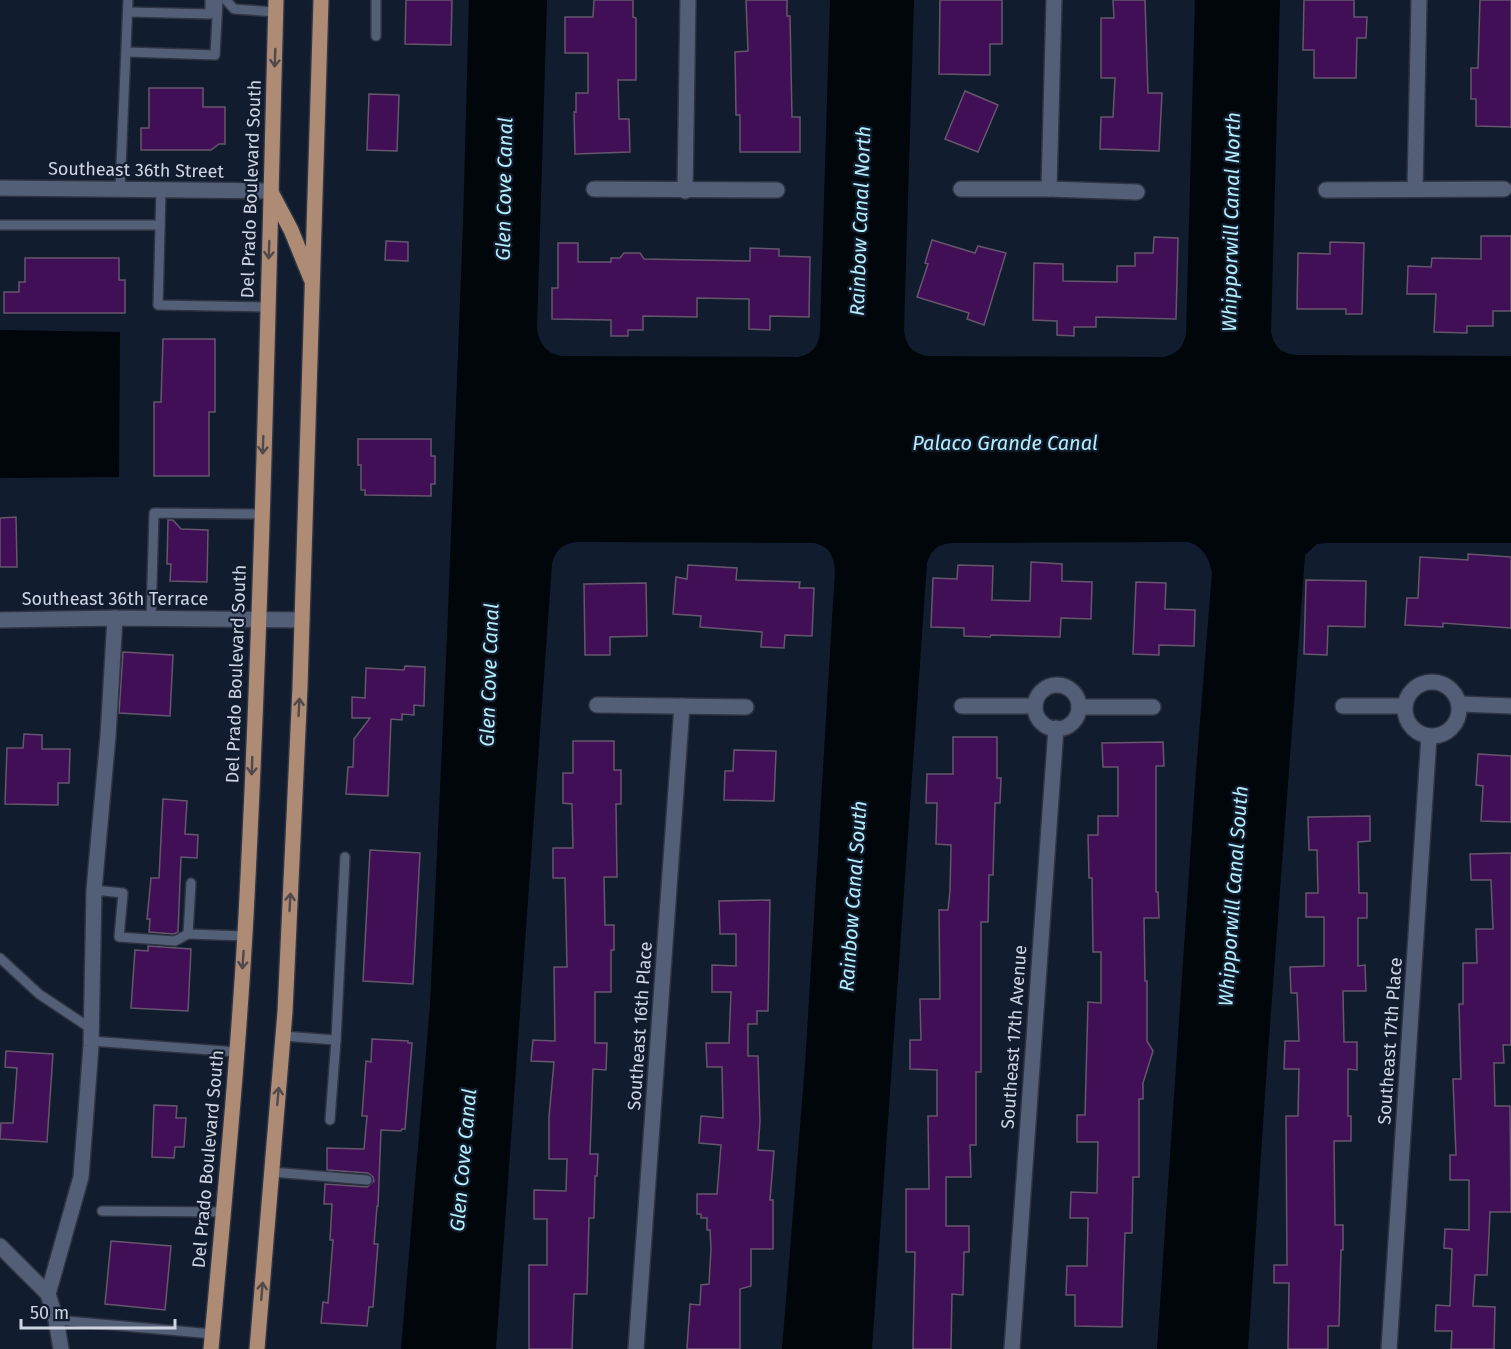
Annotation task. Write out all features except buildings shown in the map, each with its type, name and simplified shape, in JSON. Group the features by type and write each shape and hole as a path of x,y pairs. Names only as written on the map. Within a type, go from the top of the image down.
{"main road":[{"path":"257,1349 283,1036 302,620 321,0"},
{"name":"Del Prado Boulevard South","path":"212,1341 237,1052 244,936 258,618 276,6"},
{"path":"271,191 291,230 313,283"}],"street":[{"path":"685,191 688,0"},
{"path":"1049,189 1054,0"},
{"path":"1415,189 1419,0"},
{"name":"Southeast 36th Street","path":"0,188 271,191"},
{"path":"594,189 777,190"},
{"path":"961,189 1137,192"},
{"path":"1326,190 1504,189"},
{"path":"48,1294 81,1177 91,1034 94,890 108,736 115,618"},
{"name":"Southeast 36th Terrace","path":"0,620 258,618 302,620"},
{"path":"1435,681 1451,689 1459,704 1459,713 1452,728 1445,733 1429,736 1420,734 1408,723 1404,706 1411,690 1426,682 1435,681"},
{"path":"1057,684 1075,694 1079,707 1074,720 1063,728 1049,728 1039,719 1035,706 1036,699 1044,688 1057,684"},
{"path":"1459,704 1511,706"},
{"path":"597,705 746,707"},
{"name":"Southeast 16th Place","path":"636,1349 682,706"},
{"path":"962,706 1035,706"},
{"path":"1343,706 1404,706"},
{"path":"1079,707 1154,707"},
{"name":"Southeast 17th Avenue","path":"1012,1349 1056,728"},
{"name":"Southeast 17th Place","path":"1389,1349 1429,736"},
{"path":"0,1246 48,1294 56,1320 61,1349"}],"lane":[{"path":"120,190 128,0"},
{"path":"128,12 210,14 210,0"},
{"path":"127,52 214,55 218,0"},
{"path":"226,0 234,9 276,6"},
{"path":"376,0 376,36"},
{"path":"161,190 158,305 268,307"},
{"path":"0,225 160,225"},
{"path":"151,618 154,513 261,514"},
{"path":"330,1120 345,857"},
{"path":"188,934 191,883"},
{"path":"94,890 123,893 119,937 175,942 188,934 244,936"},
{"path":"0,958 39,994 91,1034 237,1052"},
{"path":"283,1036 336,1040"},
{"path":"272,1172 368,1180"},
{"path":"102,1211 224,1212"},
{"path":"56,1320 212,1341"}],"water":[{"path":"469,0 547,0 537,329 545,347 556,355 798,357 814,349 820,333 830,0 914,0 904,330 911,348 928,356 1163,357 1172,354 1179,350 1186,334 1195,0 1280,0 1271,332 1274,342 1282,351 1296,355 1511,356 1511,543 1325,543 1317,544 1305,555 1248,1349 1157,1349 1195,784 1212,572 1204,553 1188,542 953,543 936,548 931,554 927,563 872,1349 782,1349 805,1065 835,570 833,560 827,549 814,543 576,542 560,548 552,564 496,1349 401,1349 430,1005 447,637"},
{"path":"0,330 120,332 119,477 0,478"}],"water label":[{"name":"Glen Cove Canal","path":"504,189"},
{"name":"Rainbow Canal North","path":"860,221"},
{"name":"Whipporwill Canal North","path":"1231,222"},
{"name":"Palaco Grande Canal","path":"1005,443"},
{"name":"Glen Cove Canal","path":"489,675"},
{"name":"Rainbow Canal South","path":"853,896"},
{"name":"Whipporwill Canal South","path":"1233,896"},
{"name":"Glen Cove Canal","path":"463,1160"}]}
